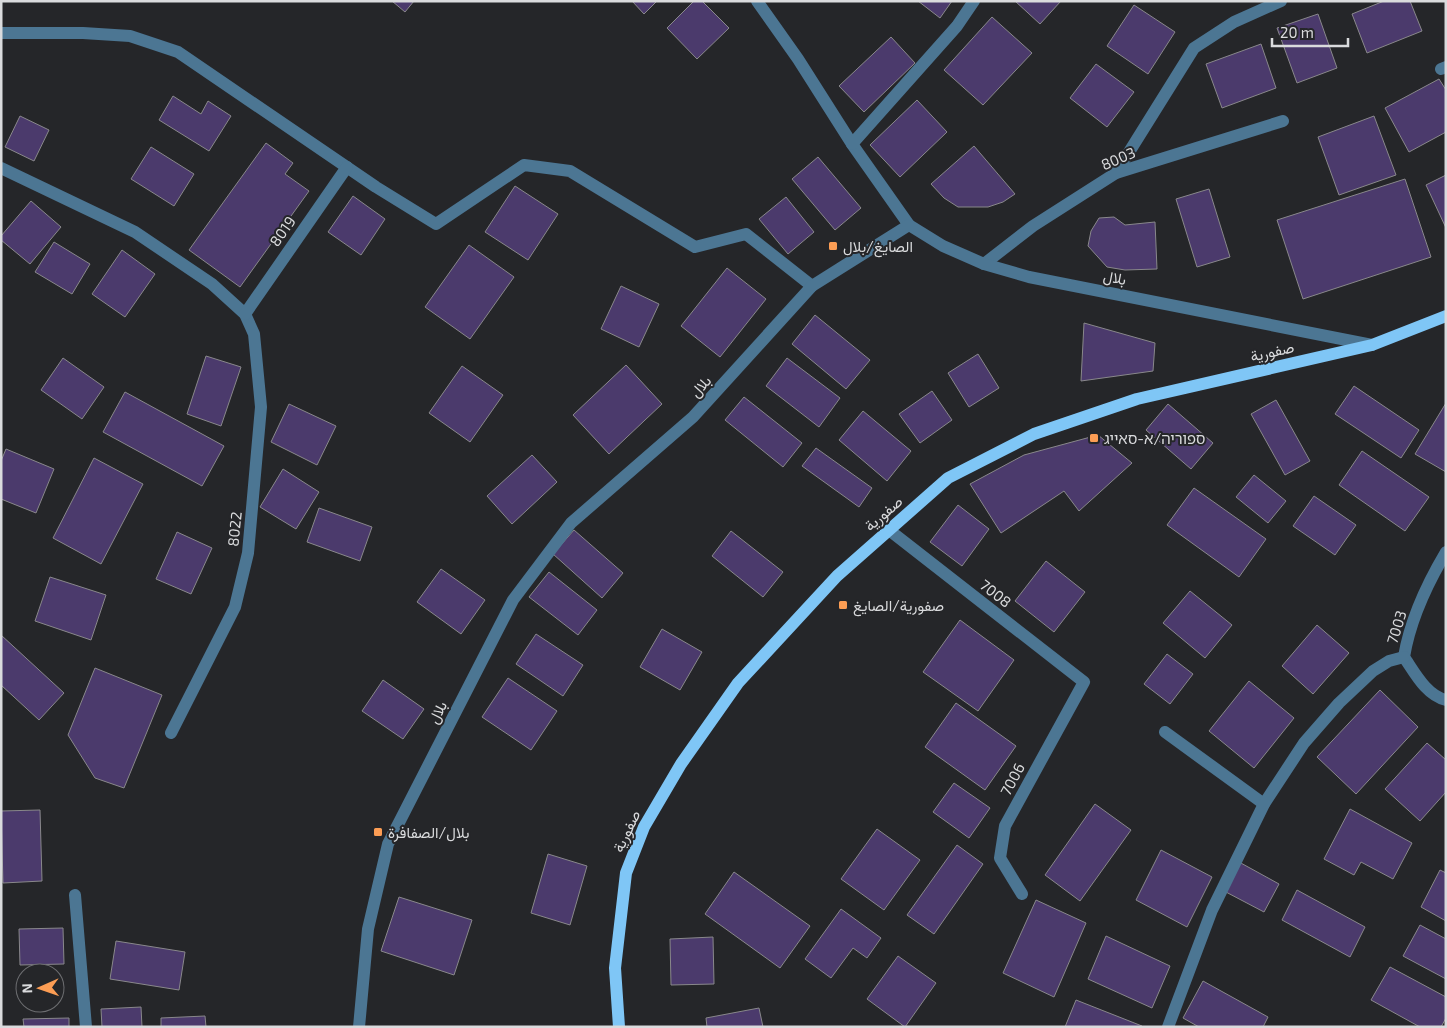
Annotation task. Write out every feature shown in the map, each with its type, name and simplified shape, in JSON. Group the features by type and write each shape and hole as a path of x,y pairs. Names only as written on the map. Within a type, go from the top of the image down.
{"main road":[{"name":"صفورية","path":"619,1027 615,968 626,872 644,827 681,764 738,682 837,576 948,478 1034,434 1137,399 1372,345 1446,316"}],"street":[{"path":"757,1 798,59 852,144 909,225"},
{"path":"852,144 957,26 974,1"},
{"path":"1116,172 1194,48 1234,22 1281,1"},
{"path":"1,33 83,33 130,36 178,52 376,187 436,224 524,165 570,171 695,247 746,234 812,286"},
{"name":"8003","path":"984,264 1033,226 1116,172 1283,121"},
{"name":"8019","path":"245,314 347,167"},
{"path":"1,168 135,232 212,284 245,314"},
{"name":"بلال","path":"359,1027 368,929 388,844 513,600 571,523 693,417 812,286 909,225 943,246 984,264 1029,277 1372,345"},
{"name":"8022","path":"171,733 235,607 248,553 261,407 254,334 245,314"},
{"name":"7008","path":"888,530 1084,682"},
{"name":"7003","path":"1446,552 1430,579 1406,640 1404,657 1423,685 1438,698 1446,700"},
{"path":"1168,1027 1212,910 1264,804 1304,743 1340,703 1373,671 1389,661 1404,657"},
{"name":"7006","path":"1022,894 1000,858 1005,826 1084,682"},
{"path":"1165,732 1264,804"},
{"path":"75,895 86,1027"}],"building":[{"path":"392,1 414,1 405,12"},
{"path":"632,1 657,1 644,14"},
{"path":"694,1 702,1 729,28 697,59 667,28"},
{"path":"918,1 952,1 940,18"},
{"path":"1015,1 1061,1 1040,24"},
{"path":"1384,1 1410,1 1422,31 1367,53 1352,14"},
{"path":"1134,5 1175,32 1148,74 1107,46"},
{"path":"1318,14 1337,68 1297,83 1277,28"},
{"path":"992,17 1032,53 983,105 944,70"},
{"path":"891,37 915,63 864,112 839,86"},
{"path":"1261,44 1276,88 1222,108 1206,64"},
{"path":"1096,64 1134,92 1107,127 1070,98"},
{"path":"1439,79 1446,90 1446,132 1409,152 1385,108"},
{"path":"173,96 201,114 208,101 231,116 209,151 159,120"},
{"path":"917,100 947,132 900,177 870,145"},
{"path":"20,116 49,130 34,161 5,147"},
{"path":"1374,116 1396,175 1339,195 1318,137"},
{"path":"266,143 293,163 285,174 309,191 240,287 189,250"},
{"path":"974,146 1015,194 1003,202 988,207 958,207 944,198 931,184"},
{"path":"151,147 194,174 174,206 131,179"},
{"path":"818,157 861,208 835,230 792,179"},
{"path":"1446,175 1446,228 1426,185"},
{"path":"1405,179 1431,257 1303,299 1277,220"},
{"path":"515,186 558,214 528,260 485,232"},
{"path":"1209,189 1230,257 1197,267 1176,199"},
{"path":"353,196 385,219 361,255 328,232"},
{"path":"786,197 814,232 788,254 759,219"},
{"path":"31,201 61,227 30,264 1,240 1,236"},
{"path":"1114,217 1125,225 1155,222 1157,269 1125,270 1107,267 1088,246 1091,231 1099,218"},
{"path":"54,242 90,264 72,294 35,272"},
{"path":"469,245 514,277 470,339 425,307"},
{"path":"122,250 155,274 125,317 92,294"},
{"path":"727,268 766,299 720,357 681,326"},
{"path":"621,286 659,304 639,347 601,329"},
{"path":"815,315 870,360 846,389 792,344"},
{"path":"1084,323 1155,343 1153,371 1081,381"},
{"path":"978,354 999,388 969,407 948,373"},
{"path":"206,356 241,367 221,426 187,414"},
{"path":"63,358 104,387 82,419 41,390"},
{"path":"787,358 840,398 819,427 766,386"},
{"path":"626,365 662,404 609,454 573,415"},
{"path":"462,366 503,395 470,442 429,413"},
{"path":"1354,386 1419,430 1401,458 1335,414"},
{"path":"932,391 952,420 920,443 899,414"},
{"path":"125,392 224,446 202,486 103,432"},
{"path":"744,397 802,443 783,467 725,420"},
{"path":"1276,400 1310,461 1285,475 1251,414"},
{"path":"1446,403 1446,472 1415,454"},
{"path":"289,404 336,426 317,465 271,442"},
{"path":"1168,404 1213,443 1191,469 1146,430"},
{"path":"863,411 911,451 887,481 839,440"},
{"path":"1098,435 1132,463 1079,511 1064,491 1001,533 970,484 1024,455"},
{"path":"816,448 872,488 859,507 802,466"},
{"path":"6,449 54,469 36,513 1,499 1,461"},
{"path":"1362,451 1429,497 1405,531 1339,485"},
{"path":"532,455 557,482 512,524 487,496"},
{"path":"94,458 143,484 101,564 53,538"},
{"path":"283,469 319,492 296,529 260,507"},
{"path":"1254,475 1286,501 1268,523 1236,497"},
{"path":"1194,488 1266,539 1239,577 1167,525"},
{"path":"1314,496 1356,525 1335,555 1293,526"},
{"path":"958,505 989,529 962,566 930,542"},
{"path":"319,508 372,527 360,561 307,542"},
{"path":"574,530 623,573 602,598 553,554"},
{"path":"731,531 783,572 763,597 712,556"},
{"path":"177,532 212,548 191,594 156,579"},
{"path":"1046,561 1085,592 1054,632 1015,601"},
{"path":"441,569 485,600 461,634 417,602"},
{"path":"549,572 597,610 578,635 529,597"},
{"path":"50,577 106,595 91,640 35,621"},
{"path":"1190,591 1232,625 1205,658 1163,623"},
{"path":"960,620 1014,660 978,711 923,672"},
{"path":"1317,625 1349,653 1313,694 1282,666"},
{"path":"662,629 702,652 680,690 640,667"},
{"path":"536,634 583,665 563,696 516,664"},
{"path":"1,635 64,693 39,720 1,685"},
{"path":"1167,654 1193,674 1170,704 1144,684"},
{"path":"95,668 162,695 124,788 95,778 68,735"},
{"path":"508,678 557,711 531,750 482,717"},
{"path":"383,680 424,709 403,739 362,711"},
{"path":"1249,681 1294,718 1254,768 1209,731"},
{"path":"1380,690 1418,727 1356,794 1317,757"},
{"path":"956,703 1016,746 985,790 925,747"},
{"path":"1427,743 1446,760 1446,792 1420,821 1385,789"},
{"path":"954,783 990,808 969,838 933,812"},
{"path":"1095,804 1131,830 1080,901 1045,875"},
{"path":"1350,809 1412,843 1393,879 1361,862 1354,875 1324,859"},
{"path":"40,810 42,881 3,883 1,811"},
{"path":"877,829 920,860 884,910 841,879"},
{"path":"957,845 983,864 934,934 907,915"},
{"path":"1161,850 1212,877 1187,927 1136,900"},
{"path":"548,854 587,866 570,925 531,913"},
{"path":"1239,862 1279,884 1264,912 1224,891"},
{"path":"1440,870 1446,873 1446,921 1421,907"},
{"path":"734,872 810,926 780,968 705,914"},
{"path":"1297,890 1365,927 1350,957 1282,920"},
{"path":"399,897 472,920 454,975 381,951"},
{"path":"1036,900 1086,923 1054,997 1003,973"},
{"path":"841,909 881,938 867,958 853,948 831,978 805,959"},
{"path":"1420,925 1446,939 1446,979 1403,956"},
{"path":"63,928 64,963 20,963 19,929"},
{"path":"1106,936 1170,966 1152,1008 1088,979"},
{"path":"713,937 714,984 671,985 670,939"},
{"path":"116,941 185,952 179,990 110,979"},
{"path":"898,956 936,983 905,1027 867,999"},
{"path":"1390,967 1446,997 1446,1018 1441,1027 1420,1027 1371,1000"},
{"path":"1203,981 1268,1017 1263,1027 1199,1027 1183,1018"},
{"path":"1076,1000 1142,1026 1065,1027"},
{"path":"141,1007 142,1027 102,1027 101,1009"},
{"path":"759,1008 763,1027 707,1027 706,1018"},
{"path":"205,1016 206,1027 161,1027 161,1018"},
{"path":"69,1018 69,1027 24,1027 23,1019"}],"place":[{"name":"الصايغ/بلال","path":"833,246"},
{"name":"ספוריה/א-סאייג","path":"1094,438"},
{"name":"صفورية/الصايغ","path":"843,605"},
{"name":"بلال/الصفافرة","path":"378,832"}]}
